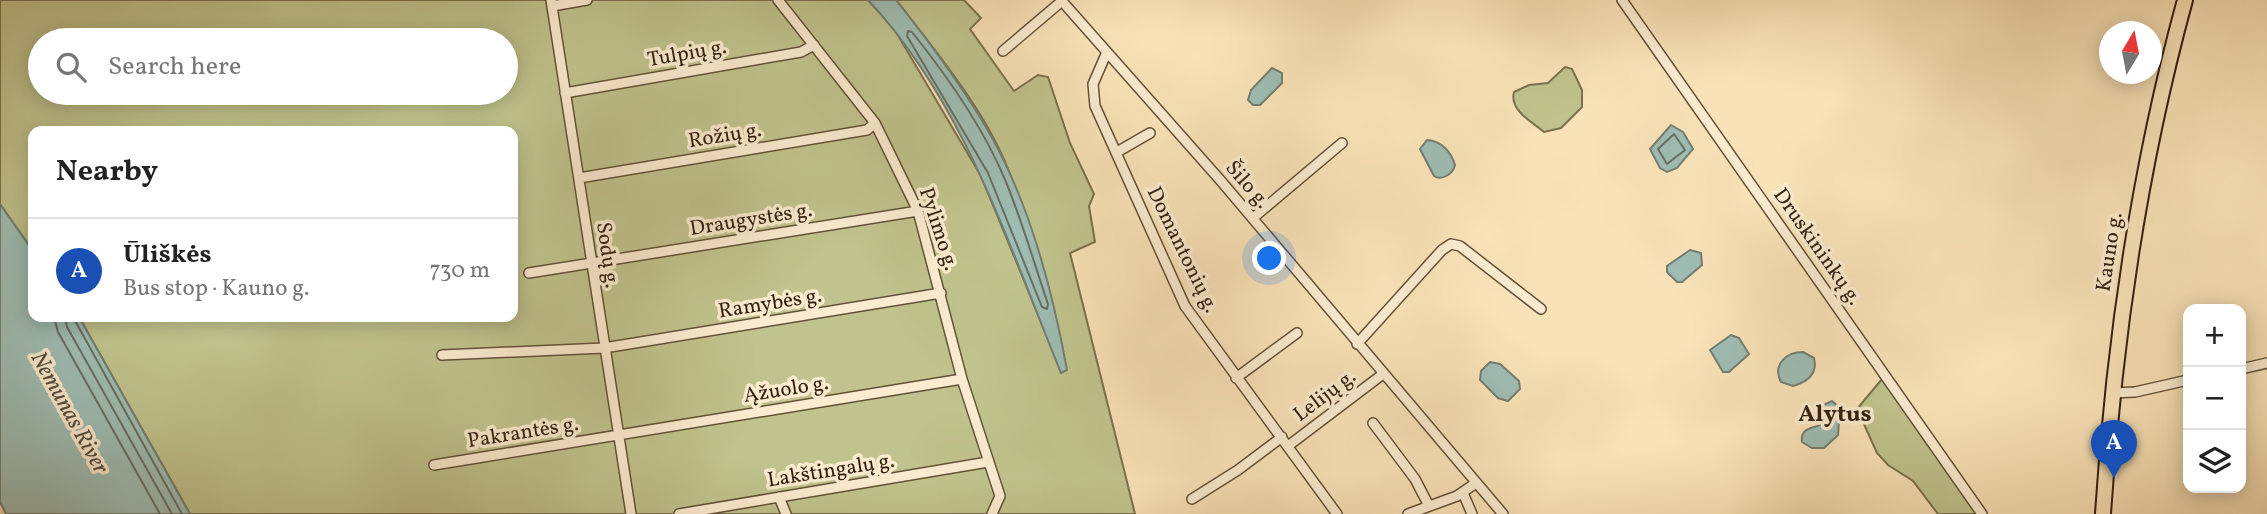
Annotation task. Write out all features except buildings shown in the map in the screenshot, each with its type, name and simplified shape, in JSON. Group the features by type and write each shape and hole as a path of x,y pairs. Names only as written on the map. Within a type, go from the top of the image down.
{"main road":[{"name":"Kauno g.","path":"2103,514 2112,393 2142,187 2185,0"}],"street":[{"path":"552,3 587,0"},
{"name":"Pylimo g.","path":"778,0 875,124 918,211 962,379 1000,496 992,514"},
{"path":"1003,51 1061,0"},
{"name":"Šilo g.","path":"1061,0 1253,218 1503,514"},
{"name":"Druskininkų g.","path":"1622,0 1982,514"},
{"name":"Sodų g.","path":"552,3 631,514"},
{"name":"Tulpių g.","path":"565,93 801,52 814,45"},
{"name":"Domantonių g.","path":"1107,52 1092,94 1185,306 1289,446 1333,513"},
{"name":"Rožių g.","path":"579,178 867,130 875,124"},
{"path":"1117,152 1150,133"},
{"path":"1253,218 1342,143"},
{"name":"Draugystės g.","path":"529,274 918,211"},
{"path":"1357,344 1442,250 1451,244 1460,246 1541,309"},
{"name":"Ramybės g.","path":"442,355 604,348 941,293"},
{"path":"1236,378 1297,333"},
{"path":"2246,368 2267,363"},
{"name":"Lelijų g.","path":"1289,446 1383,374"},
{"name":"Ąžuolo g.","path":"617,436 962,379"},
{"path":"2112,393 2183,381"},
{"path":"1373,423 1415,479 1429,506"},
{"name":"Pakrantės g.","path":"434,465 617,436"},
{"name":"Lelijų g.","path":"1192,499 1238,470 1282,437"},
{"name":"Lakštingalų g.","path":"679,514 988,462"},
{"path":"1408,514 1463,493 1476,483"},
{"path":"1463,493 1472,514"},
{"path":"779,497 786,514"}],"green space":[{"path":"0,0 868,0 893,27 981,176 1062,373 1026,228 1003,157 962,86 896,0 964,0 981,18 970,29 1014,91 1038,75 1048,77 1070,143 1094,194 1089,206 1095,242 1070,253 1135,514 190,514 82,322 518,322 518,126 28,126 28,244 0,204"},
{"path":"1565,67 1572,69 1582,90 1582,107 1561,128 1544,132 1518,110 1513,98 1514,92 1529,85 1548,83"},
{"path":"1882,379 1977,514 1938,514 1913,481 1888,465 1877,453 1857,409"}],"water":[{"path":"868,0 896,0 946,66 991,136 1017,191 1038,250 1055,311 1067,370 1061,373 1002,226 958,129 902,40"},
{"path":"1272,68 1282,73 1282,83 1260,105 1253,105 1248,100 1251,90"},
{"path":"1671,125 1683,132 1693,149 1677,168 1667,172 1660,168 1650,149"},
{"path":"1427,140 1441,145 1451,156 1455,165 1447,176 1434,176 1420,149"},
{"name":"Nemunas River","path":"0,204 28,244 28,322 82,322 190,514 6,514 0,502"},
{"path":"1690,250 1701,253 1702,265 1682,282 1677,282 1667,272 1667,266"},
{"path":"1731,335 1739,338 1749,354 1729,372 1723,372 1710,350"},
{"path":"1803,352 1814,358 1813,373 1793,386 1781,382 1778,370 1782,361 1791,354"},
{"path":"1490,362 1500,364 1519,381 1520,389 1508,401 1498,398 1480,380 1481,371"},
{"path":"1832,401 1840,408 1838,435 1824,448 1812,448 1802,442 1803,434 1822,424 1824,419 1819,407"}],"place":[{"name":"Ūliškės","path":"2114,478"}],"district":[{"name":"Alytus","path":"1835,415"}]}
